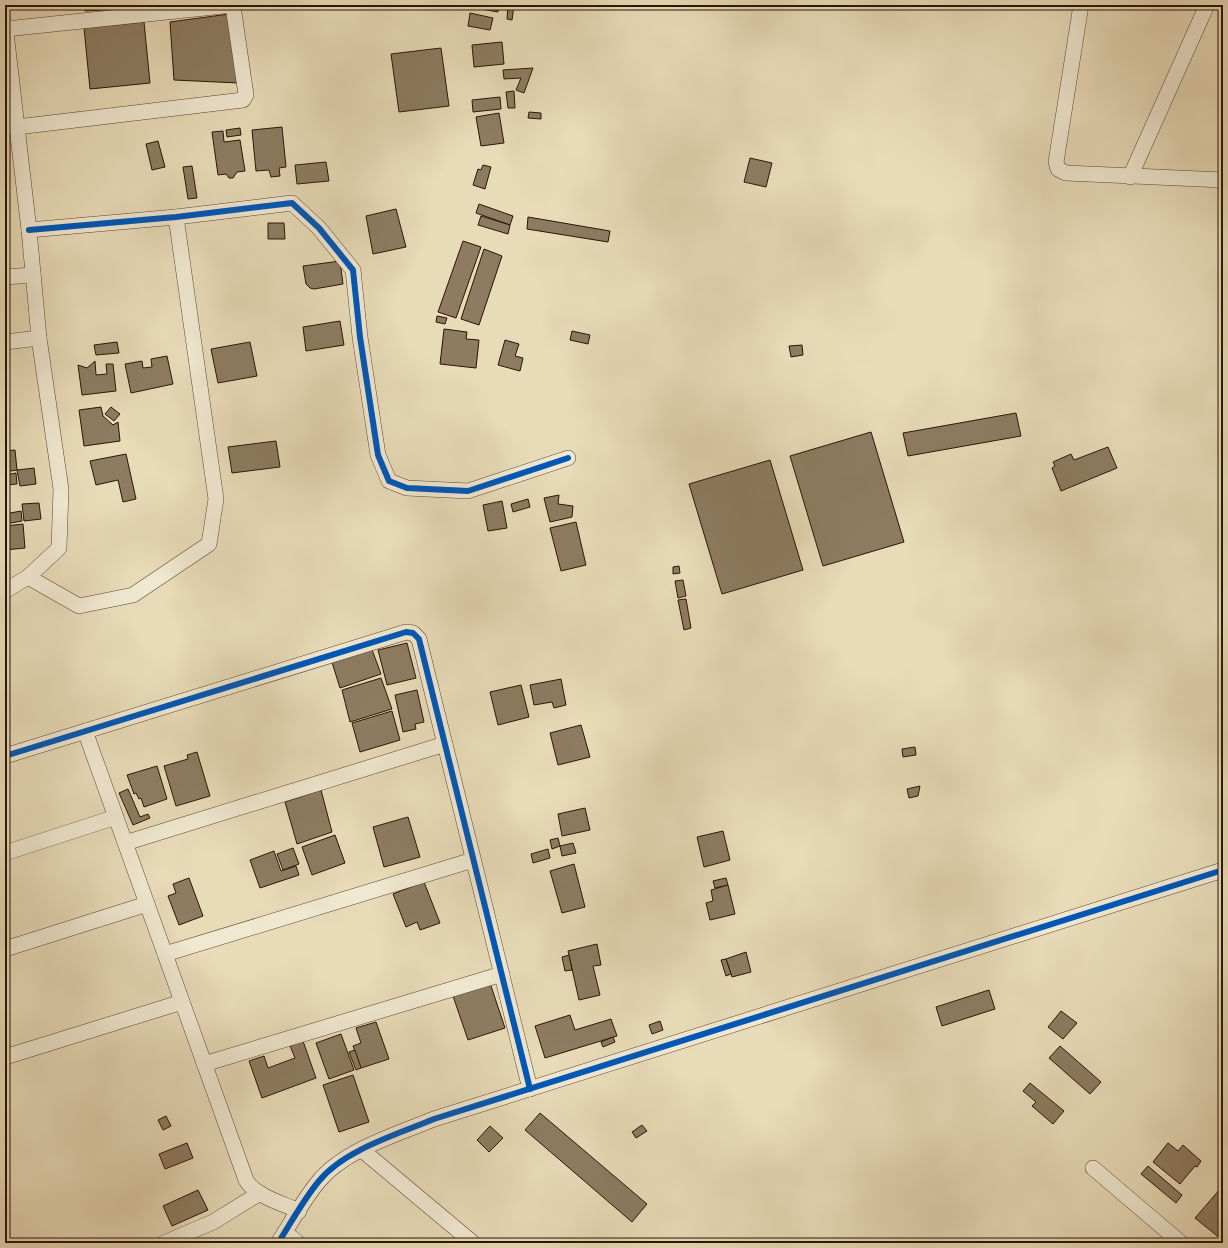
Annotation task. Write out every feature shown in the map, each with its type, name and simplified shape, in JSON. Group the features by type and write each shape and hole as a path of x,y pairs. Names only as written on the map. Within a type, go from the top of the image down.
{"street":[{"path":"6,29 233,5 246,95 243,100 17,127"},
{"path":"1081,5 1056,166 1062,172 1066,173 1223,180"},
{"path":"1130,177 1207,5"},
{"path":"5,24 29,230 39,338 61,489 59,548 28,577 5,591"},
{"path":"29,230 176,217 292,203 319,228 353,270 360,337 378,455 389,481 407,488 468,491 568,458"},
{"path":"28,577 79,606 133,595 209,544 216,499 176,217"},
{"path":"5,277 33,275"},
{"path":"5,342 39,338"},
{"path":"5,756 410,632 417,636 419,639 530,1089"},
{"path":"85,731 246,1180 251,1187 260,1193 299,1211"},
{"path":"125,842 445,744"},
{"path":"5,853 116,817"},
{"path":"165,954 473,860"},
{"path":"298,1243 282,1238 318,1182 326,1174 342,1161 362,1150 434,1119 1223,870"},
{"path":"5,949 147,904"},
{"path":"204,1064 502,974"},
{"path":"5,1057 182,1002"},
{"path":"362,1150 473,1243"},
{"path":"1094,1168 1181,1243"},
{"path":"164,1243 213,1222 260,1193"}],"building":[{"path":"85,5 118,5 118,9 85,11"},
{"path":"470,5 498,5 498,12 470,7"},
{"path":"508,5 514,5 512,20 507,19"},
{"path":"470,13 493,18 490,30 468,26"},
{"path":"229,14 239,83 174,80 170,22"},
{"path":"144,22 150,83 90,89 84,28"},
{"path":"502,42 504,64 474,67 472,45"},
{"path":"441,48 449,106 399,112 391,54"},
{"path":"533,68 524,93 516,90 521,78 504,79 503,70"},
{"path":"514,91 515,108 508,108 506,92"},
{"path":"500,97 501,109 473,112 472,100"},
{"path":"529,112 541,113 541,119 528,118"},
{"path":"499,113 504,143 481,146 476,117"},
{"path":"282,127 286,167 279,168 280,176 271,177 269,170 256,171 252,130"},
{"path":"240,128 241,135 227,137 226,130"},
{"path":"223,131 224,142 240,140 245,171 237,172 233,178 229,178 226,174 218,175 212,132"},
{"path":"158,141 165,167 152,170 146,144"},
{"path":"750,158 772,163 766,187 744,182"},
{"path":"326,162 329,181 297,184 295,165"},
{"path":"483,165 491,167 485,189 473,185 478,169 481,170"},
{"path":"192,166 197,198 188,199 183,167"},
{"path":"479,204 513,216 510,225 476,213"},
{"path":"396,209 406,247 373,254 366,216"},
{"path":"481,216 510,225 508,234 478,225"},
{"path":"528,217 610,231 608,242 527,229"},
{"path":"268,223 284,223 285,239 268,239"},
{"path":"463,241 481,247 456,318 438,312"},
{"path":"484,249 502,256 479,325 461,319"},
{"path":"340,261 343,284 314,289 310,288 306,284 303,266"},
{"path":"437,316 447,318 445,324 436,322"},
{"path":"340,321 344,345 306,351 303,327"},
{"path":"444,329 467,332 466,339 479,340 476,368 440,364"},
{"path":"572,331 590,335 588,344 570,340"},
{"path":"505,340 519,344 515,356 523,358 520,371 498,365"},
{"path":"117,342 119,353 96,355 94,345"},
{"path":"250,342 257,376 218,383 211,349"},
{"path":"802,345 803,355 791,357 789,346"},
{"path":"167,356 173,384 131,393 125,364 142,361 143,368 152,367 151,359"},
{"path":"95,361 96,375 107,374 106,364 113,364 116,391 82,395 78,365 87,368"},
{"path":"101,407 103,416 113,425 118,422 120,441 84,446 79,410"},
{"path":"111,407 120,414 114,421 105,414"},
{"path":"1016,413 1021,436 908,456 903,433"},
{"path":"871,432 904,542 823,566 790,456"},
{"path":"276,441 280,467 232,473 228,447"},
{"path":"1108,447 1117,468 1061,491 1052,468 1055,466 1053,462 1071,454 1074,460"},
{"path":"15,450 17,470 5,472 5,451"},
{"path":"126,454 136,499 123,502 118,480 96,485 90,461"},
{"path":"770,460 803,570 722,594 689,484"},
{"path":"34,468 36,484 20,486 17,470"},
{"path":"16,473 17,484 5,485 5,475"},
{"path":"559,495 558,504 573,506 572,517 550,522 544,498"},
{"path":"528,499 530,507 513,512 511,504"},
{"path":"502,501 507,528 488,531 483,505"},
{"path":"39,503 41,519 24,521 22,504"},
{"path":"21,511 22,521 5,524 5,514"},
{"path":"576,522 586,565 561,571 550,528"},
{"path":"23,524 25,548 5,550 5,526"},
{"path":"679,566 680,573 673,574 673,567"},
{"path":"683,580 686,596 678,598 675,581"},
{"path":"686,599 691,628 684,630 678,600"},
{"path":"407,643 416,678 387,685 378,650"},
{"path":"371,647 381,674 340,688 331,659"},
{"path":"381,678 392,709 350,722 342,690"},
{"path":"561,679 566,705 554,708 552,702 534,705 530,685"},
{"path":"521,685 529,717 498,725 490,692"},
{"path":"417,690 424,722 415,724 416,729 403,732 395,695"},
{"path":"392,711 400,740 360,752 352,723"},
{"path":"581,725 590,757 558,765 550,733"},
{"path":"915,747 916,755 903,757 902,749"},
{"path":"197,752 210,796 176,806 164,766 188,759 187,755"},
{"path":"157,766 167,799 144,807 141,798 139,799 136,793 134,794 127,775"},
{"path":"920,786 918,796 909,798 907,789"},
{"path":"128,789 140,817 148,814 150,818 133,825 119,793"},
{"path":"321,790 332,832 297,844 285,802"},
{"path":"585,808 590,830 562,836 558,814"},
{"path":"408,817 420,857 384,867 373,827"},
{"path":"723,831 730,860 704,867 697,837"},
{"path":"335,835 345,863 312,875 302,847"},
{"path":"558,838 560,846 552,849 550,840"},
{"path":"573,843 576,853 562,856 560,846"},
{"path":"293,848 299,864 283,870 277,854"},
{"path":"548,849 550,858 533,863 531,854"},
{"path":"274,851 281,871 296,866 299,875 260,888 250,860"},
{"path":"574,864 585,907 562,913 550,871"},
{"path":"189,878 203,916 179,925 168,896 176,893 173,884"},
{"path":"726,878 728,885 715,888 713,881"},
{"path":"424,882 440,923 420,930 417,922 406,927 393,894"},
{"path":"728,885 735,914 710,920 706,903 713,901 711,890"},
{"path":"597,944 601,965 593,966 600,995 579,1000 568,951"},
{"path":"746,952 751,972 732,977 726,959"},
{"path":"569,955 572,970 565,971 562,957"},
{"path":"726,959 731,974 726,976 721,960"},
{"path":"490,983 505,1028 468,1040 453,996"},
{"path":"989,990 995,1009 942,1026 936,1007"},
{"path":"1061,1011 1077,1023 1063,1039 1048,1027"},
{"path":"570,1015 575,1030 611,1019 617,1036 545,1058 535,1026"},
{"path":"660,1021 663,1030 652,1034 649,1025"},
{"path":"376,1022 389,1059 361,1068 353,1046 361,1043 356,1028"},
{"path":"341,1034 354,1070 329,1079 316,1043"},
{"path":"613,1037 615,1042 603,1047 601,1042"},
{"path":"303,1041 316,1078 262,1098 249,1061 264,1056 268,1068 295,1058 290,1046"},
{"path":"1060,1046 1101,1082 1090,1094 1049,1058"},
{"path":"355,1050 361,1068 356,1070 349,1052"},
{"path":"353,1075 369,1122 339,1132 323,1085"},
{"path":"1030,1083 1064,1111 1053,1124 1032,1106 1036,1102 1023,1091"},
{"path":"540,1113 647,1204 632,1222 525,1130"},
{"path":"166,1116 171,1126 163,1130 158,1120"},
{"path":"642,1125 647,1131 636,1138 632,1132"},
{"path":"490,1126 503,1138 489,1152 477,1140"},
{"path":"187,1143 193,1158 165,1169 159,1154"},
{"path":"1168,1143 1178,1151 1183,1145 1201,1161 1180,1184 1153,1162"},
{"path":"1148,1166 1182,1195 1176,1203 1141,1174"},
{"path":"1221,1188 1223,1190 1223,1236 1221,1239 1195,1218"},
{"path":"198,1190 208,1210 172,1226 163,1206"}],"cycle path":[{"path":"29,230 176,217 292,203 319,228 353,270 360,337 378,455 389,481 407,488 468,491 568,458"},
{"path":"5,756 406,632 413,633 419,639 530,1089"},
{"path":"278,1243 297,1212 319,1181 342,1160 372,1144 434,1119 1223,870"}]}
